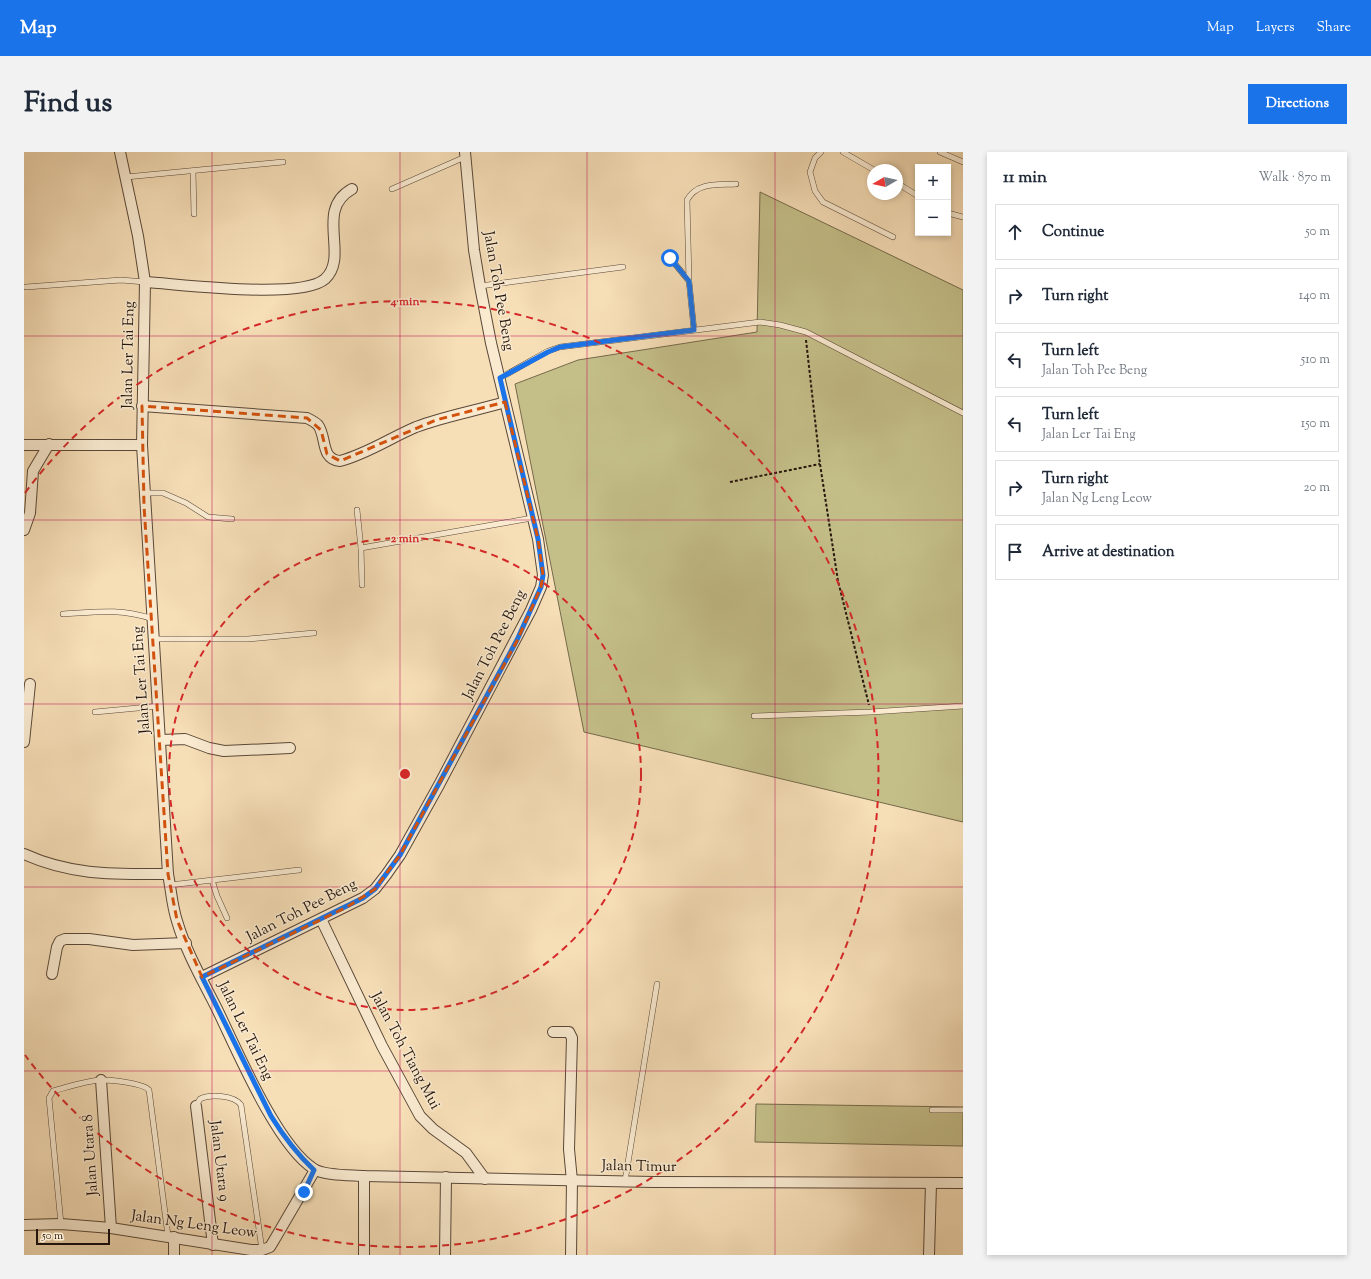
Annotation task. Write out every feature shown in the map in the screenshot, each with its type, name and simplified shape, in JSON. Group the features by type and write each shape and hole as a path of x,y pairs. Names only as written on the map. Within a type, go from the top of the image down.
{"street":[{"name":"Jalan Ler Tai Eng","path":"120,152 143,260 145,282 142,406 144,493 155,639 168,874 176,920 186,944 271,1116 284,1137 299,1156 314,1170"},
{"name":"Jalan Toh Pee Beng","path":"202,977 363,898 375,889 400,855 517,640 541,587 543,575 538,539 491,343 480,286 474,250 465,155"},
{"path":"145,282 266,290 291,289 312,285 325,279 334,266 333,220 337,203 344,194 352,189"},
{"path":"142,406 307,418 317,424 321,430 327,454 331,458 340,461 370,450 405,432 436,420 505,402"},
{"path":"24,530 30,514 33,471 49,444"},
{"path":"24,445 142,445"},
{"path":"24,742 30,684"},
{"path":"161,740 185,738 209,748 224,751 290,748"},
{"path":"24,854 55,867 73,871 168,874"},
{"name":"Jalan Toh Tiang Mui","path":"321,919 382,1046 420,1116 433,1128 466,1153 485,1179"},
{"path":"52,974 57,947 60,941 65,939 89,939 133,944 186,944"},
{"path":"553,1032 569,1032 572,1038 569,1132 572,1181 572,1255"},
{"name":"Jalan Utara 8","path":"101,1080 111,1228"},
{"name":"Jalan Utara 9","path":"196,1106 214,1245"},
{"name":"Jalan Timur","path":"314,1170 333,1174 364,1176 572,1181 963,1183"},
{"name":"Jalan Ng Leng Leow","path":"24,1225 61,1224 111,1228 262,1252 270,1246 276,1237 314,1170"},
{"path":"364,1176 364,1255"},
{"path":"445,1255 446,1177"},
{"path":"930,1255 931,1183"},
{"path":"171,1237 174,1255"}],"lane":[{"path":"821,152 816,158 810,172 815,192 823,202 893,237"},
{"path":"843,152 867,166"},
{"path":"940,152 963,162"},
{"path":"392,189 465,155"},
{"path":"126,177 283,162"},
{"path":"193,171 194,214"},
{"path":"694,330 689,281 687,200 691,192 707,185 736,184"},
{"path":"903,187 915,194"},
{"path":"951,214 963,217"},
{"path":"670,258 689,281"},
{"path":"480,286 623,268"},
{"path":"26,287 121,280 145,282"},
{"path":"500,378 560,347 760,322 780,325 806,332 963,413"},
{"path":"144,493 163,493 186,503 208,516 232,519"},
{"path":"357,510 361,548 362,585"},
{"path":"361,548 532,518"},
{"path":"63,614 114,610 136,613 153,619"},
{"path":"155,639 248,639 314,634"},
{"path":"95,712 159,706"},
{"path":"754,716 870,712 963,706"},
{"path":"170,885 299,870"},
{"path":"212,880 217,896 227,918"},
{"path":"625,1181 658,984"},
{"path":"61,1224 49,1098 53,1091 101,1080 145,1086 149,1090 171,1237"},
{"path":"196,1106 200,1099 213,1097 234,1099 241,1105 251,1162 262,1252"},
{"path":"932,1110 963,1110"}],"path":[{"path":"806,332 820,464 838,581 870,712"},
{"path":"730,482 820,464"}],"highlighted area":[{"path":"505,402 538,539 543,575 541,587 517,641 400,855 375,889 347,907 202,977 177,920 168,874 144,506 142,406 307,418 321,430 327,454 340,461 436,420"}],"shaded area":[{"path":"760,192 963,290 963,822 584,732 515,384 578,360 757,332"},
{"path":"756,1104 963,1107 963,1146 755,1142"}],"route":[{"path":"304,1192 314,1170 299,1156 284,1137 271,1116 202,977 363,898 375,889 400,855 517,640 541,587 543,575 538,539 500,378 560,347 574,344 694,330 689,281 670,258"}]}
